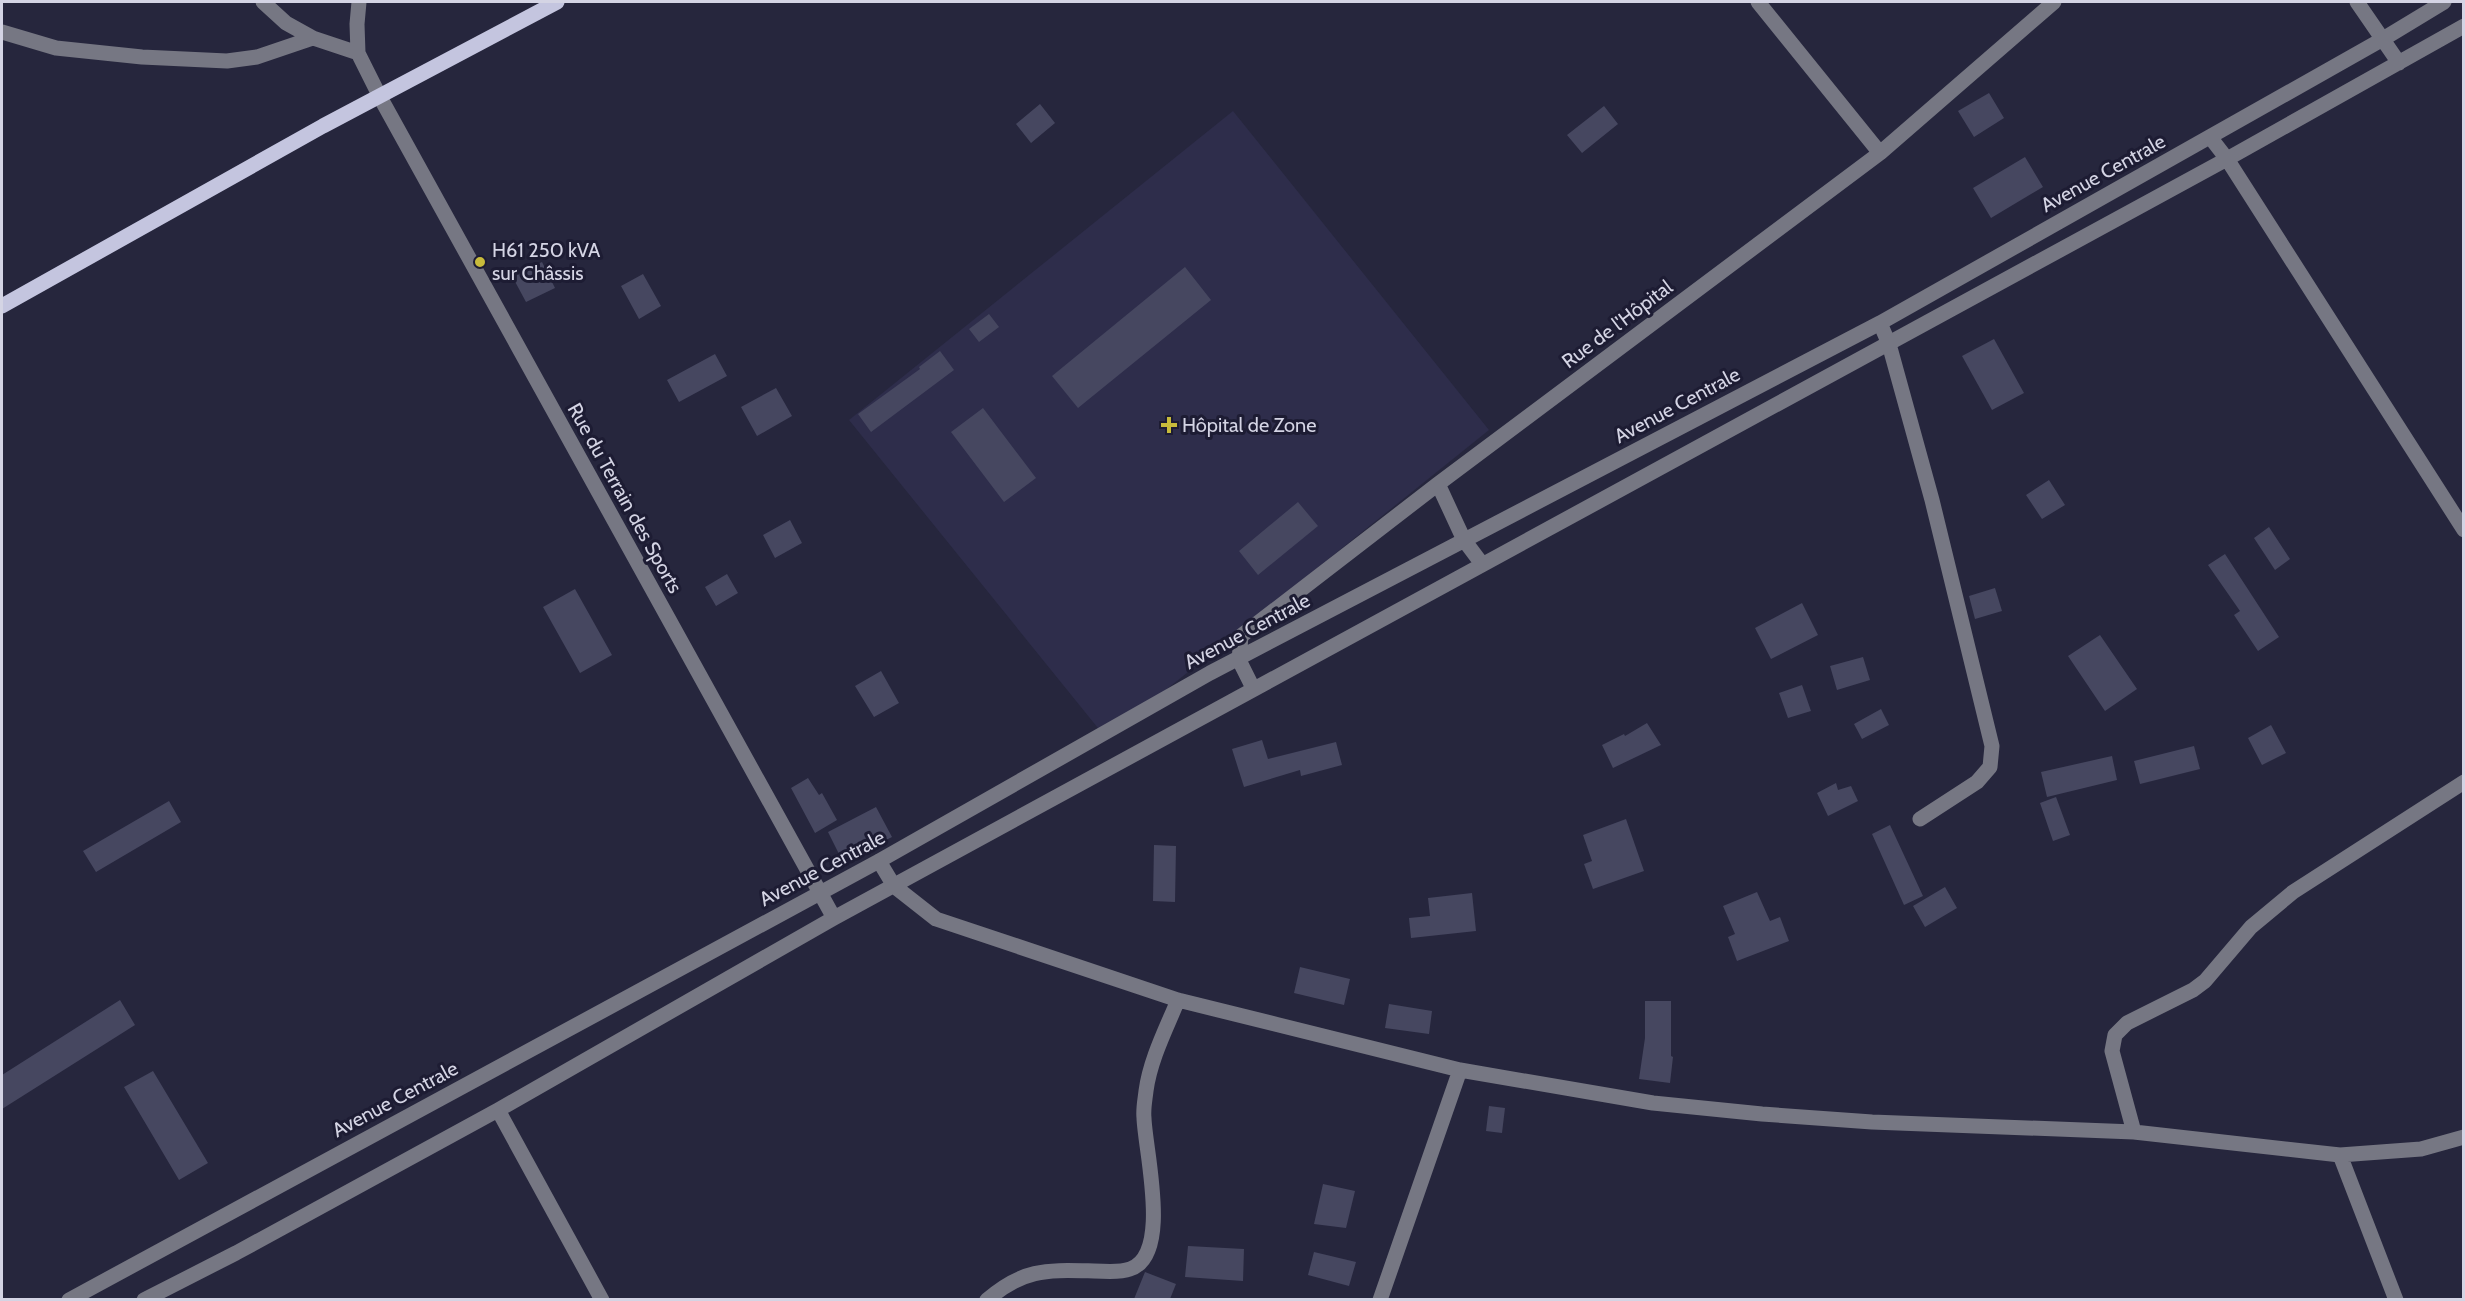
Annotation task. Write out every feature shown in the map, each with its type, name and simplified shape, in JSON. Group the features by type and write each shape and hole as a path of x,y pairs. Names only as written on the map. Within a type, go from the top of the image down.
{"main road":[{"path":"2,306 323,126 557,2"}],"street":[{"path":"263,2 286,23 314,38 358,53 359,2"},
{"path":"1758,2 1880,153"},
{"name":"Rue de l'Hôpital","path":"1239,660 1241,636 1438,484 1880,153 2054,2"},
{"path":"2357,2 2399,63"},
{"name":"Avenue Centrale","path":"69,1299 879,861 1210,674 1880,323 2383,39 2444,2"},
{"path":"144,1299 236,1253 498,1110 834,918 2227,159 2463,26"},
{"path":"2,32 56,48 142,57 227,61 257,57 314,38"},
{"name":"Rue du Terrain des Sports","path":"358,53 380,97 834,918"},
{"path":"2210,137 2227,159 2463,530"},
{"path":"1880,323 1889,344 1932,500 1992,746 1990,767 1977,782 1920,819"},
{"path":"1438,484 1464,540 1482,564"},
{"path":"1239,660 1254,688"},
{"path":"2134,1132 2112,1051 2115,1035 2127,1023 2193,990 2205,981 2251,927 2293,892 2463,782"},
{"path":"879,861 894,886 936,919 1178,1000 1460,1070 1653,1103 1762,1114 1872,1122 2134,1132 2340,1155 2421,1149 2463,1137"},
{"path":"987,1299 1018,1279 1042,1270 1113,1272 1131,1269 1145,1257 1153,1233 1155,1204 1143,1116 1153,1063 1178,1000"},
{"path":"1380,1299 1460,1070"},
{"path":"498,1110 602,1299"},
{"path":"2340,1155 2396,1299"}],"shaded area":[{"name":"Hôpital de Zone","path":"1233,111 1489,430 1106,738 849,420"}],"building":[{"path":"1989,93 2004,118 1974,137 1958,111"},
{"path":"1040,104 1055,123 1031,143 1016,124"},
{"path":"1604,106 1618,124 1582,153 1567,135"},
{"path":"2025,157 2043,187 1991,218 1973,188"},
{"path":"542,262 555,288 526,302 512,276"},
{"path":"1185,267 1211,300 1078,408 1052,376"},
{"path":"643,274 661,306 639,319 621,286"},
{"path":"989,314 999,327 979,342 969,329"},
{"path":"1994,339 2024,393 1992,410 1962,356"},
{"path":"940,351 954,370 871,432 858,414 920,369 919,367"},
{"path":"715,354 727,376 679,402 667,380"},
{"path":"776,388 792,416 757,436 741,407"},
{"path":"983,408 1036,478 1004,502 951,432"},
{"path":"2049,480 2065,505 2042,519 2026,495"},
{"path":"1298,502 1318,526 1258,575 1239,551"},
{"path":"790,520 802,543 775,558 763,535"},
{"path":"2269,527 2290,559 2275,570 2254,538"},
{"path":"2225,554 2279,637 2258,651 2234,615 2240,611 2208,565"},
{"path":"727,574 738,593 716,606 705,587"},
{"path":"1995,588 2002,611 1975,619 1969,596"},
{"path":"575,589 612,655 580,673 543,607"},
{"path":"1802,603 1818,635 1771,659 1755,628"},
{"path":"2100,635 2137,689 2105,711 2068,656"},
{"path":"1863,657 1870,680 1837,690 1830,666"},
{"path":"881,671 899,703 874,717 855,686"},
{"path":"1802,685 1811,711 1788,718 1779,693"},
{"path":"1881,709 1889,725 1862,739 1854,724"},
{"path":"1647,723 1661,745 1613,768 1602,745 1624,734 1625,736"},
{"path":"2271,725 2286,753 2262,765 2248,738"},
{"path":"1262,740 1268,759 1336,742 1342,765 1301,776 1300,770 1244,787 1232,749"},
{"path":"2194,746 2200,769 2140,784 2134,761"},
{"path":"2112,756 2117,780 2047,797 2041,772"},
{"path":"808,778 819,795 822,793 837,820 815,833 791,788"},
{"path":"1836,783 1838,790 1851,786 1858,801 1828,816 1817,793"},
{"path":"2056,797 2070,835 2053,841 2040,803"},
{"path":"169,801 181,822 96,872 83,851"},
{"path":"876,807 892,837 843,862 828,832"},
{"path":"1626,819 1644,871 1593,889 1584,864 1592,861 1583,835"},
{"path":"1890,825 1923,896 1904,905 1872,834"},
{"path":"1154,845 1176,846 1175,902 1153,901"},
{"path":"1945,887 1957,908 1925,927 1913,906"},
{"path":"1757,892 1770,921 1780,917 1789,941 1737,961 1728,937 1735,934 1723,906"},
{"path":"1472,893 1476,931 1411,938 1409,918 1430,916 1428,898"},
{"path":"1300,967 1350,979 1344,1005 1294,993"},
{"path":"120,1000 135,1025 2,1109 2,1075"},
{"path":"1645,1001 1671,1001 1671,1056 1673,1057 1670,1083 1639,1079 1645,1038"},
{"path":"1389,1004 1432,1011 1429,1034 1385,1028"},
{"path":"153,1071 208,1163 179,1180 124,1087"},
{"path":"1489,1106 1505,1108 1502,1133 1486,1131"},
{"path":"1323,1184 1355,1191 1346,1228 1314,1224"},
{"path":"1188,1246 1244,1249 1243,1281 1185,1277"},
{"path":"1314,1252 1356,1262 1349,1286 1308,1275"},
{"path":"1145,1272 1176,1284 1170,1299 1134,1299"}],"place":[{"name":"H61 250 kVA sur Châssis","path":"480,262"},
{"name":"Hôpital de Zone","path":"1169,425"}]}
